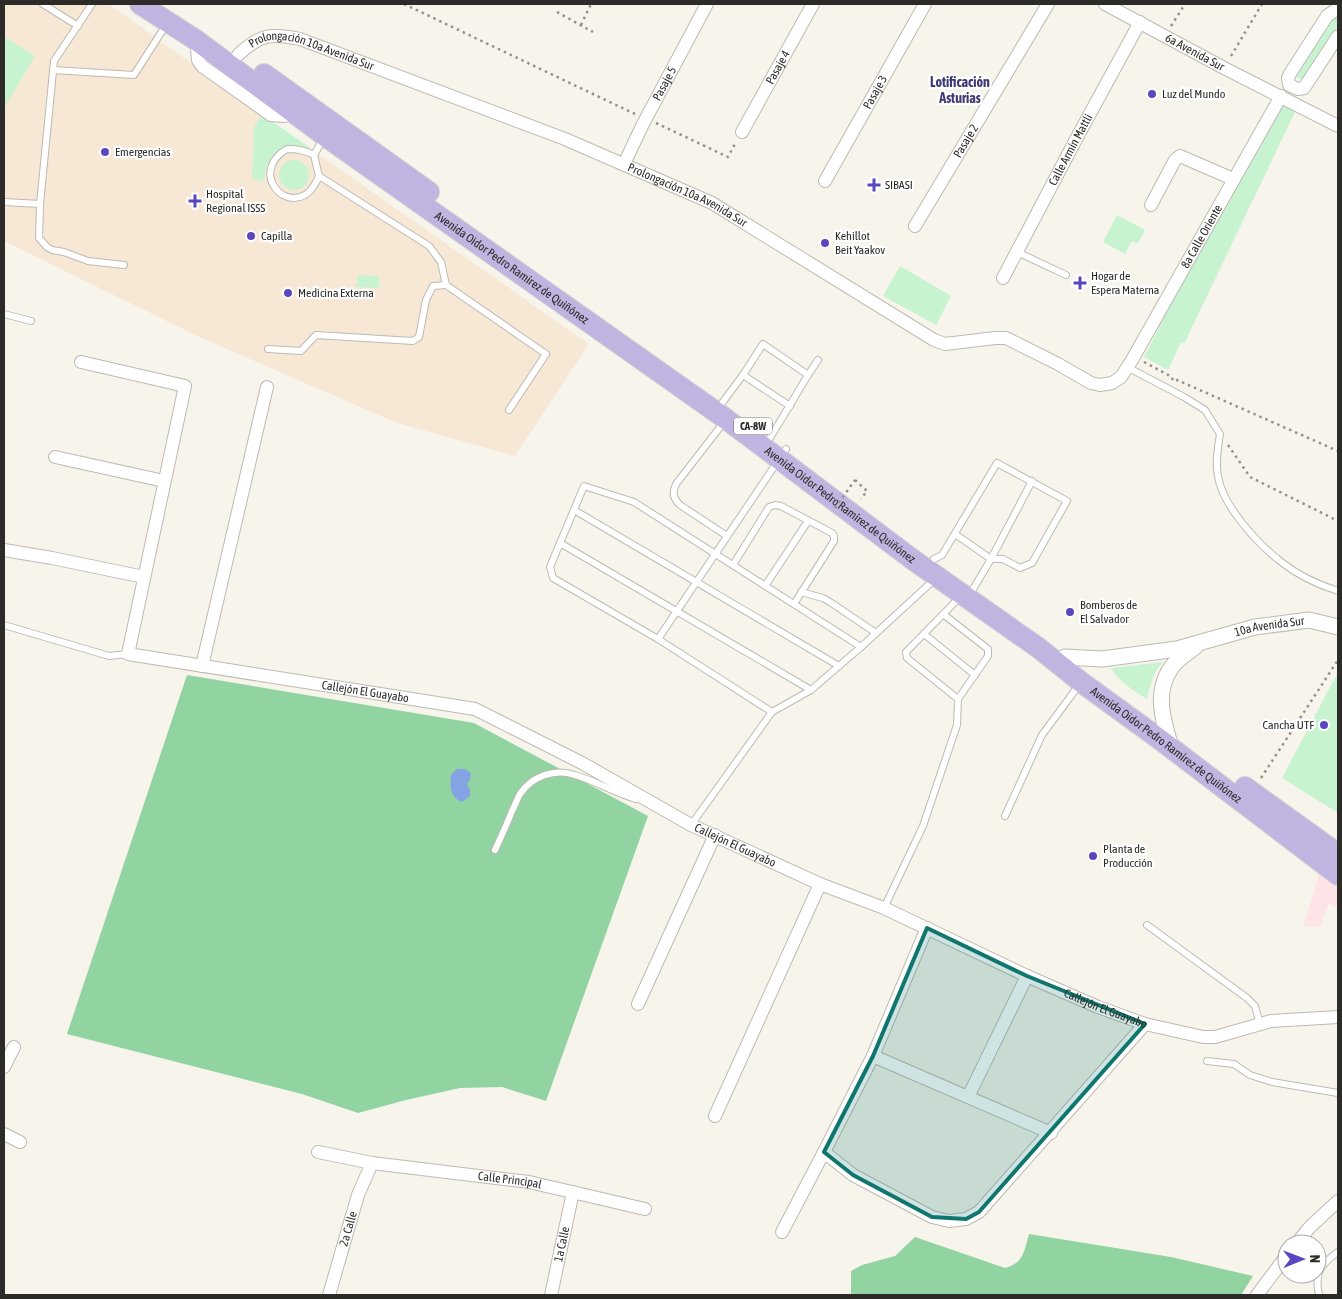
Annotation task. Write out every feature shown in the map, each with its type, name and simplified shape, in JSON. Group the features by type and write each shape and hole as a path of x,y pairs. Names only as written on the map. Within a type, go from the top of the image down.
{"main road":[{"name":"Avenida Oidor Pedro Ramírez de Quiñónez","path":"140,4 165,12 238,55 724,411"},
{"name":"Avenida Oidor Pedro Ramírez de Quiñónez","path":"165,12 196,40 326,136 858,504 935,568"},
{"name":"Avenida Oidor Pedro Ramírez de Quiñónez","path":"778,449 1082,682 1252,792 1338,854"},
{"name":"Avenida Oidor Pedro Ramírez de Quiñónez","path":"968,593 1065,657 1338,875"}],"street":[{"name":"Pasaje 5","path":"624,164 646,118 707,4"},
{"name":"Pasaje 4","path":"742,132 813,4"},
{"name":"Pasaje 3","path":"826,181 925,4"},
{"name":"Pasaje 2","path":"915,226 1048,4"},
{"name":"6a Avenida Sur","path":"1105,4 1224,68 1286,94 1338,126"},
{"name":"8a Calle Oriente","path":"1127,367 1233,180 1286,94 1289,84 1288,78 1327,16 1338,8"},
{"name":"Calle Armín Mattli","path":"1003,278 1140,22"},
{"name":"Prolongación 10a Avenida Sur","path":"238,55 258,39 285,36 300,39 565,139 712,203 934,340 945,344 1006,338 1058,364 1090,383 1100,385 1112,383 1127,367"},
{"path":"1286,94 1304,88 1338,36"},
{"path":"1150,205 1175,160 1180,156 1195,161 1233,180"},
{"path":"82,362 185,386 128,654"},
{"path":"202,666 267,387"},
{"path":"55,457 164,481"},
{"path":"4,550 52,558 144,578"},
{"name":"10a Avenida Sur","path":"1065,657 1102,659 1177,650 1255,627 1309,620 1338,627"},
{"name":"10a Avenida Sur","path":"1168,739 1162,718 1160,696 1164,683 1171,666 1200,643"},
{"name":"Callejón El Guayabo","path":"128,654 475,709 582,763 691,825 820,884 884,908 1027,976 1098,1007 1145,1024 1203,1037 1215,1037 1271,1021 1338,1017"},
{"path":"638,1004 715,835"},
{"path":"715,1116 820,884"},
{"path":"782,1232 873,1056 927,928"},
{"path":"968,1097 1027,976"},
{"path":"824,1152 853,1175 932,1217 949,1221 966,1219 979,1212 1051,1133 1145,1024"},
{"path":"4,1067 14,1047"},
{"path":"873,1056 1051,1133"},
{"path":"4,1134 20,1142"},
{"name":"Calle Principal","path":"318,1152 372,1163 529,1182 645,1209"},
{"name":"2a Calle","path":"329,1295 358,1195 372,1163"},
{"name":"1a Calle","path":"551,1295 573,1192"},
{"path":"1304,1234 1338,1201"},
{"path":"1257,1295 1277,1268"}],"lane":[{"path":"43,4 78,26"},
{"path":"92,4 54,61 40,204 39,238 47,247 88,261 124,265"},
{"path":"53,70 134,75 161,35 165,12"},
{"path":"314,155 297,149 287,149 280,153 271,163 272,186 291,198 305,195 314,187 319,176 314,155 326,136"},
{"path":"319,176 429,246 441,262 446,285"},
{"path":"4,202 40,204"},
{"path":"1017,252 1066,274"},
{"path":"268,349 301,351 316,335 413,341 419,337 426,300 434,286 446,285 546,354 509,410"},
{"path":"4,314 31,320"},
{"path":"728,536 680,505 675,500 673,493 676,484 724,411 763,344 808,375"},
{"path":"658,640 728,536 778,449 790,406 818,360"},
{"path":"1127,367 1205,410 1220,434 1217,455 1218,476 1226,500 1236,514 1264,546 1282,562 1318,583 1338,592"},
{"path":"744,375 790,406"},
{"path":"691,825 772,712 811,690 861,647 935,568 997,462 1067,501 1032,563 1020,568 1003,559 991,559 955,534"},
{"path":"958,699 907,658 906,652 943,614 968,593 991,559 1032,481"},
{"path":"772,712 658,640 553,578 550,567 584,486 634,502 861,647"},
{"path":"733,565 769,506 781,506 832,533 834,541 794,604"},
{"path":"574,510 839,666"},
{"path":"765,586 808,520"},
{"path":"560,543 811,690"},
{"path":"801,592 830,602 876,633"},
{"path":"884,908 923,826 957,725 958,699 988,656 988,649 943,614"},
{"path":"4,625 109,656 128,654"},
{"path":"924,634 975,675"},
{"path":"1005,816 1042,735 1082,682"},
{"path":"495,850 520,794 529,784 550,773 565,772 576,775 626,796 652,803"},
{"path":"1147,924 1247,998 1255,1006 1260,1024"},
{"path":"1207,1061 1234,1064 1250,1075 1272,1082 1338,1093"},
{"path":"1319,1295 1318,1278 1325,1262 1338,1252"}],"path":[{"path":"404,4 728,157 742,132"},
{"path":"580,25 591,4"},
{"path":"1165,36 1185,4"},
{"path":"1224,68 1262,4"},
{"path":"557,12 594,32"},
{"path":"1127,367 1172,377 1173,381 1177,380 1338,451"},
{"path":"1220,434 1250,477 1338,520"},
{"path":"834,508 855,480 867,491 858,504"},
{"path":"1252,792 1338,660"}],"highlighted area":[{"path":"927,928 1027,976 1145,1024 979,1212 966,1219 932,1217 853,1175 824,1152 873,1056"}],"shaded area":[{"name":"Hospital Regional ISSS","path":"4,4 109,4 277,125 589,344 515,456 397,423 197,336 4,241"},
{"path":"1320,872 1338,886 1338,908 1329,903 1320,927 1303,926"}],"green space":[{"path":"1338,17 1338,26 1304,79 1299,79 1296,75 1332,18"},
{"path":"4,37 35,56 4,108"},
{"path":"1280,100 1296,110 1184,344 1181,342 1168,370 1144,357 1207,232"},
{"path":"262,114 309,147 306,149 288,147 277,151 266,168 263,181 259,181 252,178 253,129"},
{"path":"294,160 305,164 309,175 305,186 294,190 283,186 279,175 283,164"},
{"path":"1117,215 1145,230 1138,244 1132,241 1125,254 1103,242"},
{"path":"900,266 951,296 936,325 883,296"},
{"path":"358,275 379,276 379,288 356,287"},
{"path":"1163,662 1154,675 1147,699 1122,682 1111,668"},
{"name":"Cancha UTF","path":"1338,672 1338,813 1282,778"},
{"path":"187,675 474,723 648,816 546,1101 502,1087 460,1088 358,1113 302,1094 67,1034"},
{"path":"1029,1234 1171,1257 1253,1276 1241,1295 851,1295 851,1271 862,1265 895,1256 915,1237 1005,1268 1020,1260"}],"water":[{"path":"457,769 465,769 471,773 467,784 470,796 462,802 455,797 451,787 451,775"}],"place":[{"name":"Luz del Mundo","path":"1152,94"},
{"name":"Emergencias","path":"105,152"},
{"name":"SIBASI","path":"874,185"},
{"name":"Hospital Regional ISSS","path":"195,201"},
{"name":"Capilla","path":"251,236"},
{"name":"Kehillot Beit Yaakov","path":"825,243"},
{"name":"Hogar de Espera Materna","path":"1080,283"},
{"name":"Medicina Externa","path":"288,293"},
{"name":"Bomberos de El Salvador","path":"1070,612"},
{"name":"Cancha UTF","path":"1324,725"},
{"name":"Planta de Producción","path":"1093,856"}],"district":[{"name":"Lotificación Asturias","path":"960,90"}]}
